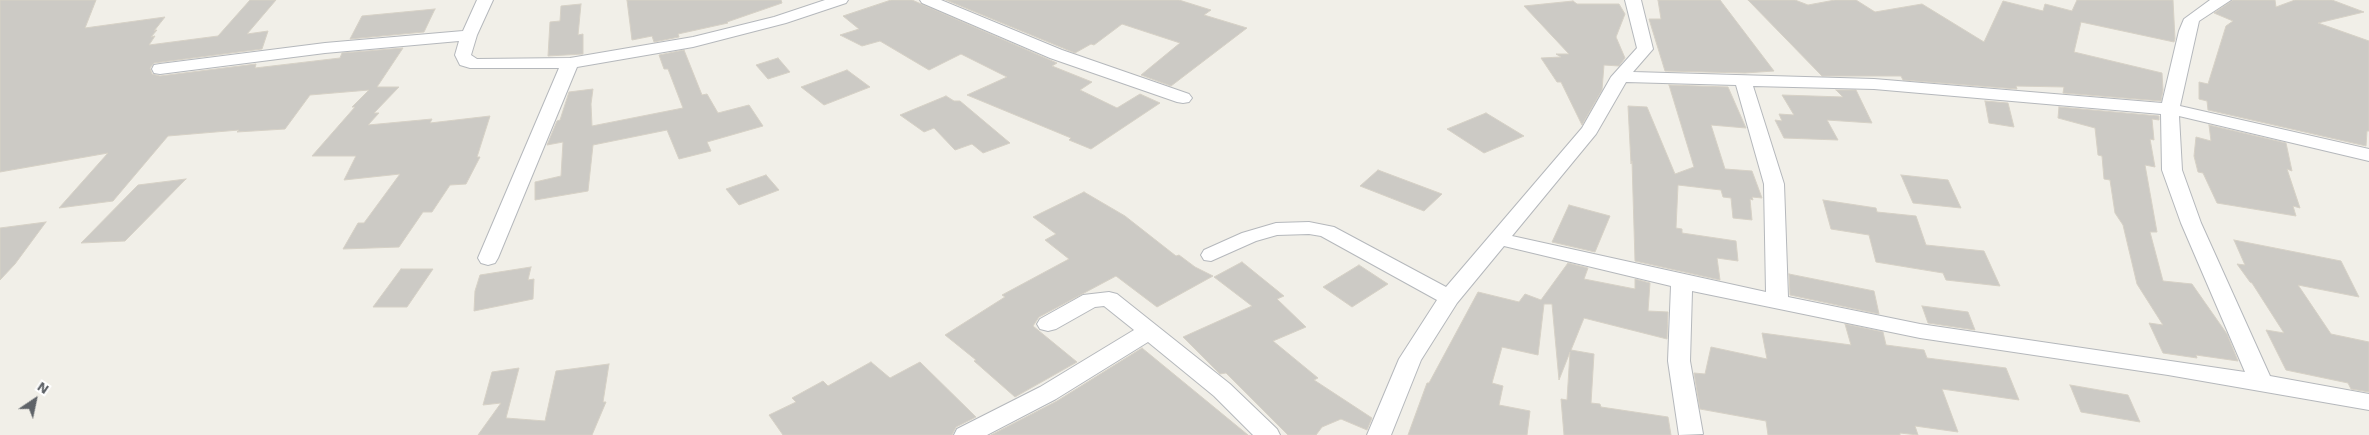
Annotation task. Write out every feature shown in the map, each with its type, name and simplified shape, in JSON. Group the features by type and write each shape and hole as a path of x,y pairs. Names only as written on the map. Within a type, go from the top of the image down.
{"street":[{"path":"485,0 469,35 463,55 466,61 476,64 570,63 693,42 780,20 840,0"},
{"path":"928,0 1056,54 1182,98"},
{"path":"1379,435 1410,359 1449,298 1590,130 1620,77 1645,49 1633,0"},
{"path":"2224,0 2214,4 2192,19 2187,31 2170,109 2172,170 2191,223 2261,383"},
{"path":"160,69 325,48 469,35"},
{"path":"488,258 570,63"},
{"path":"1620,77 1884,85 2170,109 2369,155"},
{"path":"1743,81 1774,184 1777,301"},
{"path":"1211,255 1249,237 1276,229 1308,228 1327,231 1449,298"},
{"path":"1500,239 1682,282 1920,330 2261,383 2369,402"},
{"path":"1682,282 1680,361 1691,434"},
{"path":"1048,324 1091,300 1099,298 1113,302 1222,390 1268,435"},
{"path":"966,435 1048,393 1150,331"}],"building":[{"path":"0,0 96,0 85,28 165,17 154,31 157,30 151,37 155,36 149,45 218,36 250,0 276,0 247,34 268,31 262,49 154,63 150,68 152,74 160,76 256,64 255,68 340,58 342,53 403,48 377,87 399,87 374,113 379,113 368,125 432,119 430,123 490,116 477,157 480,157 466,184 450,185 432,212 423,212 399,247 343,249 358,223 364,223 400,174 344,180 356,156 312,156 355,107 352,107 369,90 310,95 285,129 237,132 239,130 168,136 113,201 59,208 108,153 0,172"},
{"path":"627,0 781,0 782,3 728,23 678,34 679,37 654,42 652,36 632,40"},
{"path":"891,0 912,0 1057,63 1052,66 1092,82 1080,90 1117,108 1140,94 1160,103 1091,149 1069,140 1071,138 967,95 1007,77 961,54 929,70 880,41 862,46 840,35 859,29 843,16"},
{"path":"946,0 1179,0 1211,10 1204,15 1247,28 1171,86 1141,75 1180,43 1122,24 1094,45 1091,44 1075,53"},
{"path":"1658,0 1720,0 1774,71 1745,73 1665,71 1649,19 1661,19"},
{"path":"1748,0 1795,0 1808,5 1835,0 1856,0 1875,12 1922,4 1984,42 2003,1 2043,11 2045,4 2072,11 2077,0 2173,0 2175,39 2174,42 2081,22 2074,52 2162,73 2163,90 2161,101 2063,93 2064,87 2016,86 2017,89 1903,80 1901,76 1822,76"},
{"path":"2233,0 2275,0 2276,7 2295,0 2332,0 2364,12 2318,23 2369,41 2369,131 2367,131 2366,146 2208,110 2207,101 2199,99 2199,82 2208,84 2226,26 2233,21 2214,13"},
{"path":"1573,1 1577,4 1619,4 1625,14 1616,37 1625,58 1619,66 1604,65 1602,90 1582,125 1561,82 1557,82 1541,58 1561,57 1556,54 1569,54 1524,6"},
{"path":"581,4 578,35 583,34 583,54 548,56 550,22 560,21 561,6"},
{"path":"435,9 424,32 350,39 362,16"},
{"path":"684,50 702,95 707,94 718,113 749,105 763,126 707,142 711,151 679,159 667,130 593,145 588,191 535,200 535,182 561,176 563,142 547,145 557,121 560,120 569,92 593,89 591,104 592,126 683,108 668,69 664,69 659,55"},
{"path":"778,58 790,72 768,79 756,65"},
{"path":"847,70 870,87 824,105 801,87"},
{"path":"1669,85 1728,87 1746,128 1711,125 1725,169 1752,171 1762,198 1752,197 1753,200 1750,199 1752,220 1733,218 1731,198 1723,197 1721,190 1678,185 1676,228 1682,229 1682,233 1736,241 1738,261 1717,258 1720,280 1635,261 1632,161 1631,164 1628,106 1647,107 1675,174 1694,167"},
{"path":"1836,90 1856,90 1872,123 1827,120 1838,140 1784,138 1775,120 1782,121 1779,114 1794,115 1782,95 1843,97"},
{"path":"946,96 954,101 960,101 1010,143 983,153 972,144 955,150 934,128 924,132 900,115"},
{"path":"1985,101 2008,103 2014,127 1989,123"},
{"path":"2059,107 2159,116 2159,120 2152,119 2154,140 2150,139 2155,167 2145,165 2157,232 2150,232 2163,281 2192,284 2227,334 2238,361 2196,355 2197,358 2163,353 2149,323 2163,325 2137,284 2123,225 2115,213 2110,180 2104,179 2102,156 2098,155 2095,128 2058,118"},
{"path":"1486,113 1524,136 1484,153 1447,129"},
{"path":"2209,125 2286,143 2292,171 2287,169 2300,208 2293,206 2296,216 2217,203 2203,173 2198,172 2194,156 2196,137 2211,141"},
{"path":"1378,170 1442,194 1424,211 1360,186"},
{"path":"766,175 779,190 739,205 726,189"},
{"path":"1901,175 1948,180 1961,208 1913,203"},
{"path":"186,179 125,241 81,243 138,185"},
{"path":"1084,192 1125,216 1176,256 1179,255 1195,267 1213,276 1157,307 1116,276 1039,317 1033,326 1077,362 1015,397 974,361 976,360 945,335 1005,297 1002,295 1069,259 1045,240 1056,234 1033,217"},
{"path":"1823,200 1876,208 1877,212 1916,216 1926,245 1984,251 2000,286 1946,280 1943,273 1876,262 1869,235 1831,229"},
{"path":"1569,205 1610,216 1595,252 1552,242"},
{"path":"46,222 15,264 0,280 0,228"},
{"path":"2234,240 2341,261 2359,297 2298,285 2331,334 2369,342 2369,392 2351,389 2348,383 2286,370 2266,330 2284,333 2252,283 2237,264 2245,265"},
{"path":"1242,262 1284,296 1277,299 1306,327 1273,341 1318,378 1314,380 1372,418 1367,430 1341,419 1322,427 1316,435 1288,435 1226,373 1220,374 1183,337 1252,306 1214,277"},
{"path":"1568,263 1588,268 1584,279 1635,289 1635,279 1650,283 1648,311 1668,312 1667,339 1584,318 1571,350 1594,354 1591,403 1600,404 1601,407 1668,417 1671,435 1564,435 1561,399 1567,400 1570,352 1559,380 1552,304 1544,304 1538,355 1502,347 1492,383 1503,386 1499,405 1530,411 1527,435 1408,435 1427,383 1429,383 1478,292 1519,302 1525,294 1541,300"},
{"path":"1359,265 1388,284 1352,307 1323,287"},
{"path":"531,267 528,280 534,279 533,299 474,311 475,291 480,275"},
{"path":"401,269 433,269 407,307 373,307"},
{"path":"1789,274 1874,291 1879,314 1790,295"},
{"path":"1922,306 1968,312 1975,330 1928,323"},
{"path":"1845,324 1883,332 1886,345 1924,350 1927,358 2006,368 2019,400 1942,389 1958,432 1915,426 1918,435 1900,433 1900,435 1768,435 1766,421 1700,409 1694,373 1705,374 1711,347 1767,359 1762,333 1851,345"},
{"path":"1142,348 1248,435 991,435 1057,401"},
{"path":"871,362 890,378 920,362 976,417 956,427 952,435 783,435 769,415 796,402 792,398 823,381 828,386"},
{"path":"609,364 603,402 606,402 592,435 478,435 501,403 483,405 492,372 519,368 506,418 545,421 556,371"},
{"path":"2070,385 2128,395 2140,422 2081,412"}]}
